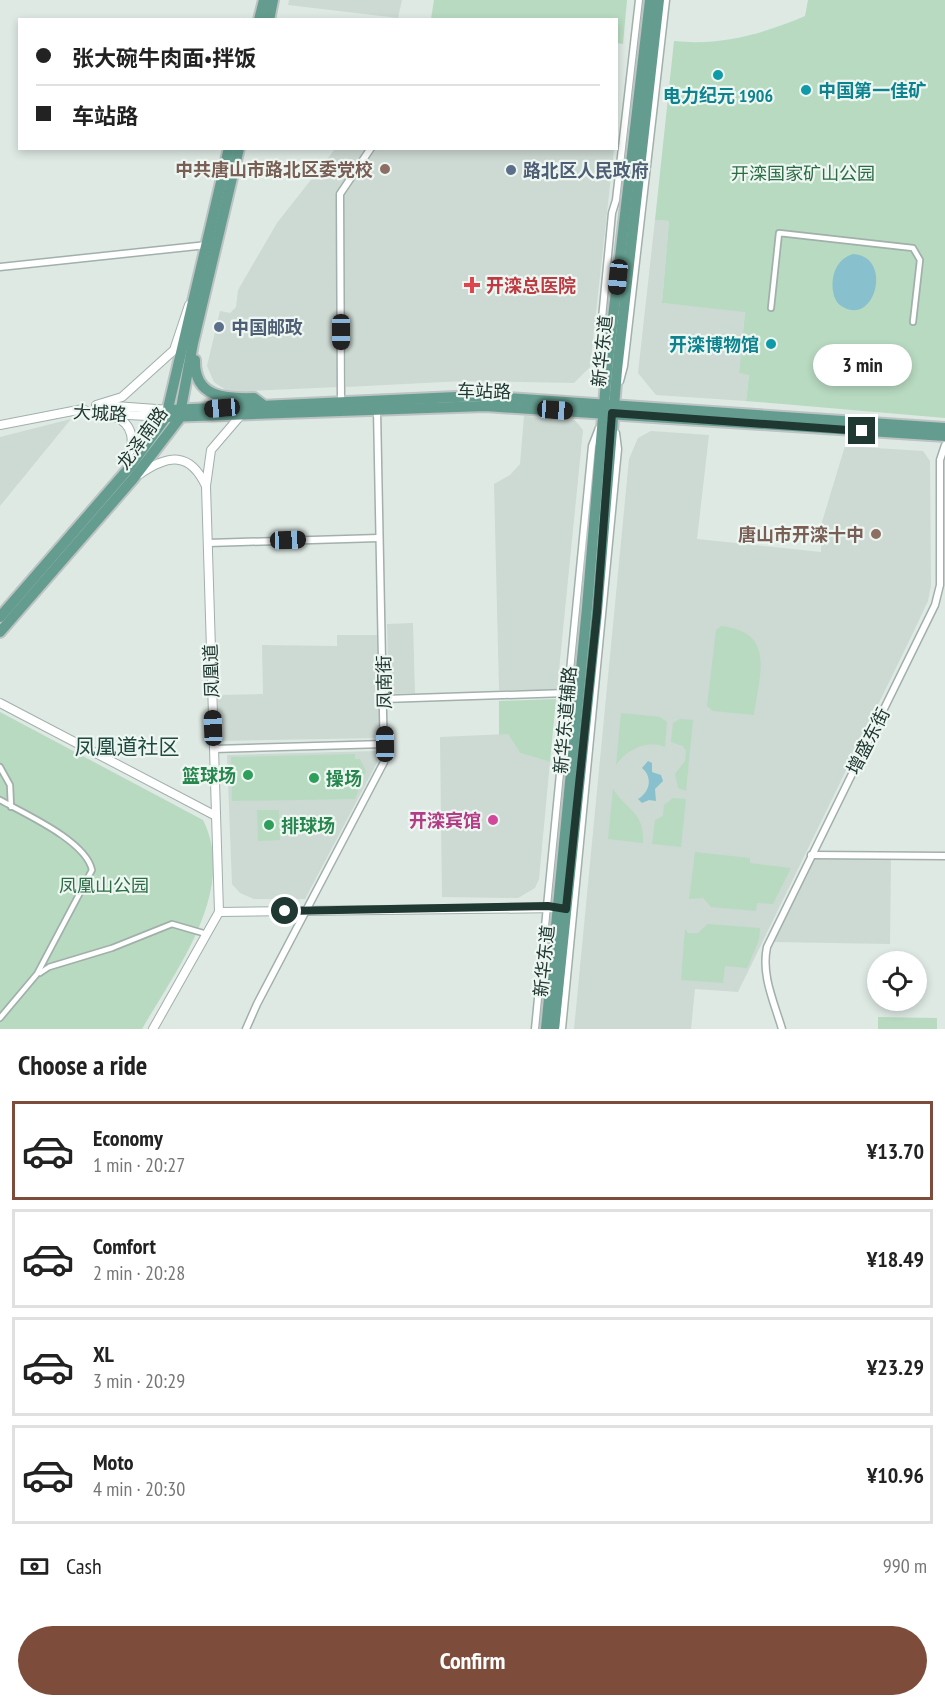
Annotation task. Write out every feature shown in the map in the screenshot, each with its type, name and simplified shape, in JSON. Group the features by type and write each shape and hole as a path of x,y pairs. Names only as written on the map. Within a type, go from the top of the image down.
{"main road":[{"path":"260,18 264,0"},
{"path":"269,18 273,0"},
{"name":"新华东道","path":"609,409 607,369 650,0"},
{"name":"新华东道","path":"546,1029 561,908 609,409 659,0"},
{"name":"龙泽南路","path":"0,617 129,468 168,414 230,150"},
{"name":"龙泽南路","path":"0,632 133,479 180,415 194,343 239,150"},
{"path":"194,343 197,376 208,389 224,399 254,398 262,404"},
{"name":"车站路","path":"180,415 262,404 478,396 945,436"},
{"name":"车站路","path":"168,414 241,415 485,406 609,409 945,428"},
{"name":"新华东道","path":"554,1029 561,908"}],"street":[{"path":"609,409 598,361 612,213 616,200 639,0"},
{"path":"609,409 624,366 666,0"},
{"path":"341,400 340,194 370,150"},
{"path":"771,308 779,233 913,248 920,260 913,322"},
{"path":"0,267 207,245"},
{"path":"87,411 96,405 122,397 174,350 184,314 196,291"},
{"path":"96,405 168,414"},
{"name":"凤南街","path":"246,1029 384,762 376,409"},
{"name":"新华东道辅路","path":"562,1029 561,908 567,693 592,446 609,409"},
{"name":"新华东道辅路","path":"535,1029 561,908 618,448 609,409"},
{"path":"87,411 117,417 130,428 133,446 129,468"},
{"name":"大城路","path":"0,424 87,411 168,414"},
{"name":"凤凰道","path":"219,912 206,486 210,450 241,415"},
{"name":"增盛东街","path":"782,1029 767,981 765,955 776,927 935,605 940,585 943,519 940,460 945,445"},
{"path":"133,479 157,463 178,460 195,467 206,486"},
{"path":"208,543 379,538"},
{"path":"384,699 567,693"},
{"path":"0,703 216,816"},
{"path":"214,749 385,744"},
{"path":"0,767 10,784 11,807"},
{"path":"0,800 58,834 85,854 92,870 37,974 0,1018"},
{"path":"811,855 945,856"},
{"path":"153,1029 219,912 561,908"},
{"path":"37,974 50,967 112,948 172,924 203,933"}],"shaded area":[{"path":"289,0 402,0 398,18 288,5"},
{"path":"334,150 366,150 337,194 338,387 229,392 214,382 207,366 220,311 230,313 236,307 238,290 277,223"},
{"name":"开滦总医院","path":"374,150 614,150 590,367 574,383 464,381 346,387 343,197"},
{"path":"655,220 669,221 662,303 745,311 739,373 749,374 746,401 656,395 638,373"},
{"path":"524,416 573,418 583,430 557,690 499,690 494,484 510,475 520,464"},
{"path":"71,419 0,506 0,437"},
{"path":"651,431 709,435 697,539 821,552 822,522 845,446 923,451 930,461 931,585 928,601 913,633 738,992 695,989 691,1029 574,1029 629,459 638,438"},
{"path":"413,623 415,693 389,694 387,624"},
{"path":"337,635 377,635 380,738 219,741 218,695 263,694 262,645 337,646"},
{"name":"开滦宾馆","path":"508,734 520,753 550,762 539,879 535,888 518,898 442,897 440,737"},
{"path":"377,751 380,757 305,899 254,899 240,893 232,884 227,755"},
{"path":"814,857 891,858 890,944 773,942"}],"green space":[{"path":"434,0 627,0 623,44 618,43 618,18 431,18"},
{"name":"开滦国家矿山公园","path":"808,0 945,0 945,418 746,401 749,375 739,373 745,312 662,303 669,221 655,220 674,41 708,42 757,33 805,16"},
{"path":"721,626 739,630 750,637 757,646 761,671 754,715 713,711 707,706 716,630"},
{"path":"556,699 550,762 520,753 508,734 499,735 499,701"},
{"name":"凤凰山公园","path":"0,712 203,820 212,847 213,874 208,901 185,955 142,1029 0,1029"},
{"path":"621,713 660,717 667,722 665,747 652,744 638,747 625,755 616,765"},
{"path":"680,719 693,720 686,791 678,788 675,774 685,761 686,751 683,746 671,742 673,723"},
{"name":"操场","path":"355,754 355,759 360,759 366,771 355,799 232,801 231,757"},
{"path":"613,789 638,818 643,833 643,843 608,839"},
{"path":"673,798 686,799 681,847 652,844 655,820 663,816 664,805"},
{"name":"排球场","path":"257,810 279,810 280,840 258,841"},
{"path":"695,852 750,858 750,863 791,868 773,904 757,903 756,911 711,907 703,898 689,899"},
{"path":"708,924 760,928 759,940 747,968 725,966 723,983 681,980 685,929 688,933 698,933"},
{"path":"878,1017 937,1018 937,1029 878,1029"}],"water":[{"path":"853,254 865,258 873,266 876,277 871,299 864,307 855,310 843,307 837,302 833,285 834,274 839,264 847,256"},
{"path":"648,761 652,763 652,772 661,775 663,781 655,789 656,801 649,800 642,803 638,799 645,792 649,780 642,768"}],"place":[{"name":"电力纪元 1906","path":"718,75"},
{"name":"中国第一佳矿","path":"806,90"},
{"name":"中共唐山市路北区委党校","path":"385,169"},
{"name":"路北区人民政府","path":"511,170"},
{"name":"开滦总医院","path":"472,285"},
{"name":"中国邮政","path":"219,327"},
{"name":"开滦博物馆","path":"771,344"},
{"name":"唐山市开滦十中","path":"876,534"},
{"name":"篮球场","path":"248,775"},
{"name":"操场","path":"314,778"},
{"name":"开滦宾馆","path":"493,820"},
{"name":"排球场","path":"269,825"}],"district":[{"name":"凤凰道社区","path":"127,746"}],"route":[{"path":"285,911 548,906 566,909 597,612 612,413 862,431"}]}
